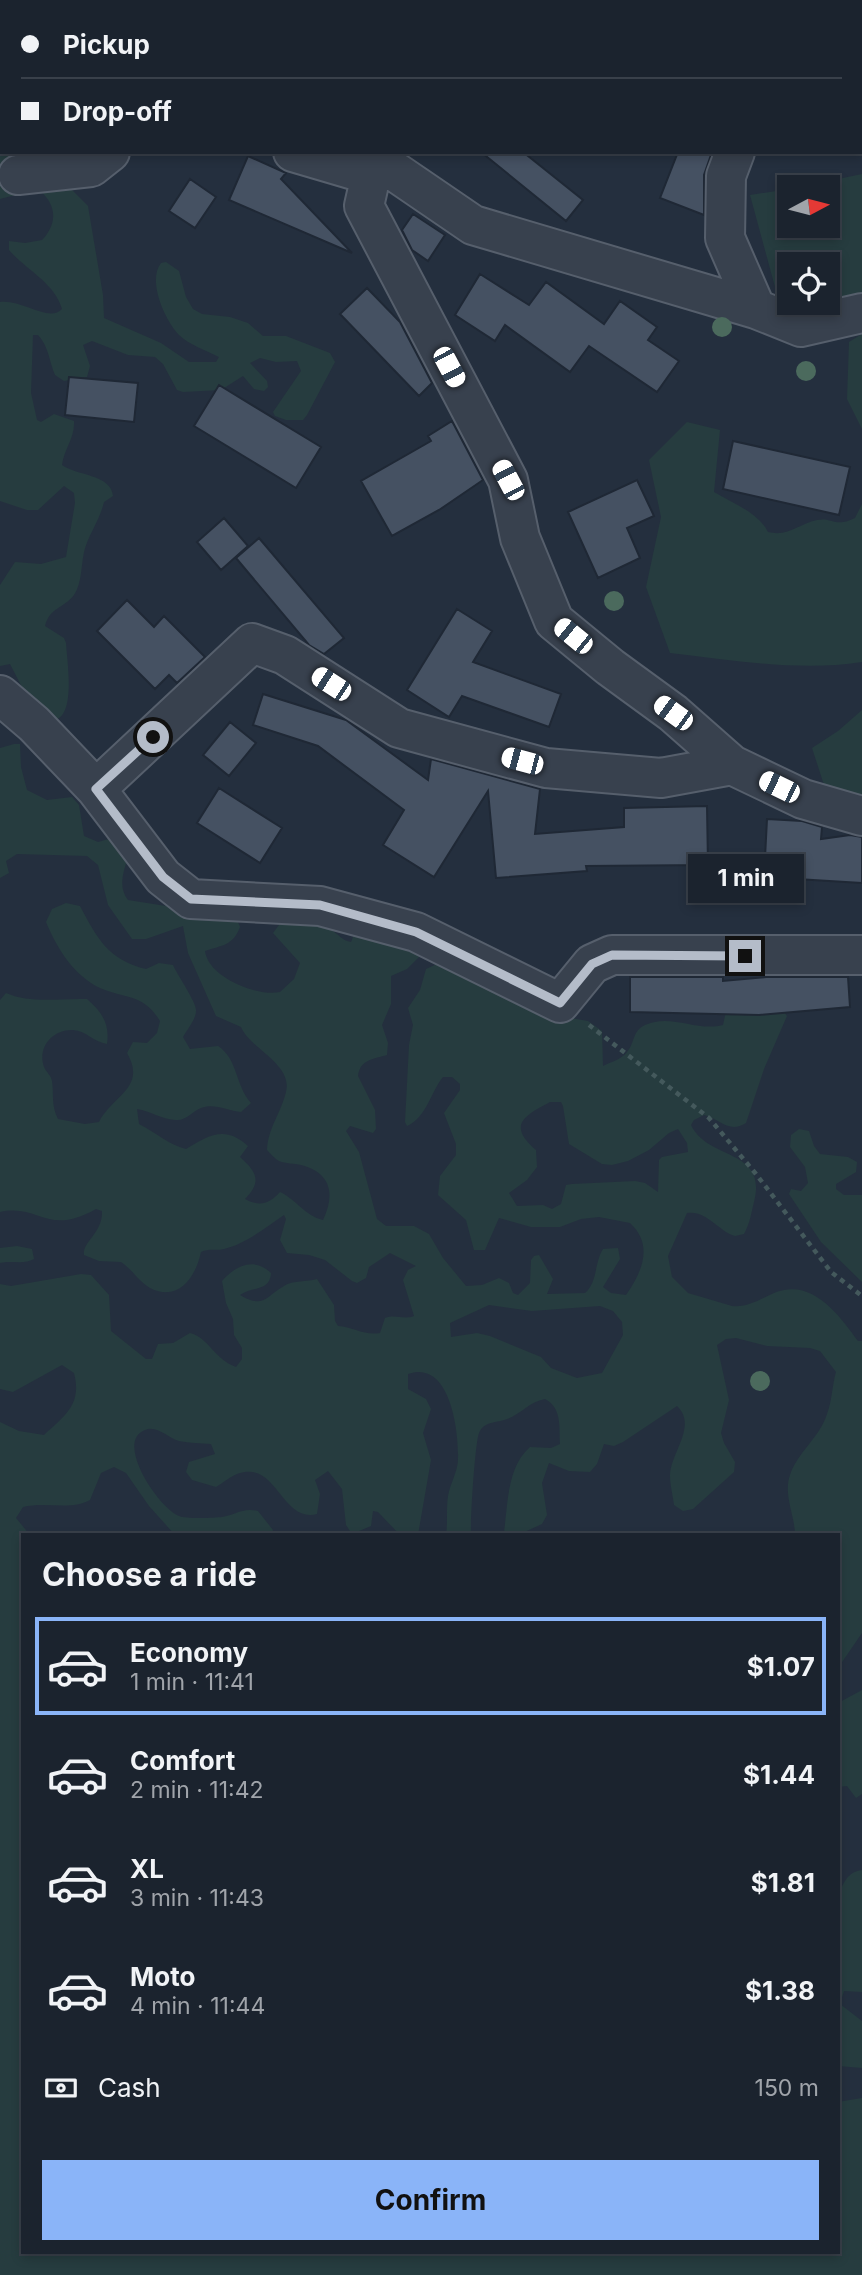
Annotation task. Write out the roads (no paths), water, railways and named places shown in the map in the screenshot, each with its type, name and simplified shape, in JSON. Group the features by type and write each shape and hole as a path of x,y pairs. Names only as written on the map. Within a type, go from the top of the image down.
{"street":[{"path":"18,175 91,167 107,154"},
{"path":"300,154 371,175 391,169 472,225 757,309 801,327 862,313"},
{"path":"734,154 726,176 725,239 757,309"},
{"path":"371,175 364,206 508,480 520,538 554,621 610,667 673,713 732,765 803,799 862,816"},
{"path":"96,789 253,643 285,655 399,728 546,768 661,778 732,765"},
{"path":"0,695 34,724 96,789 163,877 191,899 320,905 416,932 560,1003 592,964 612,955 862,955"}]}
